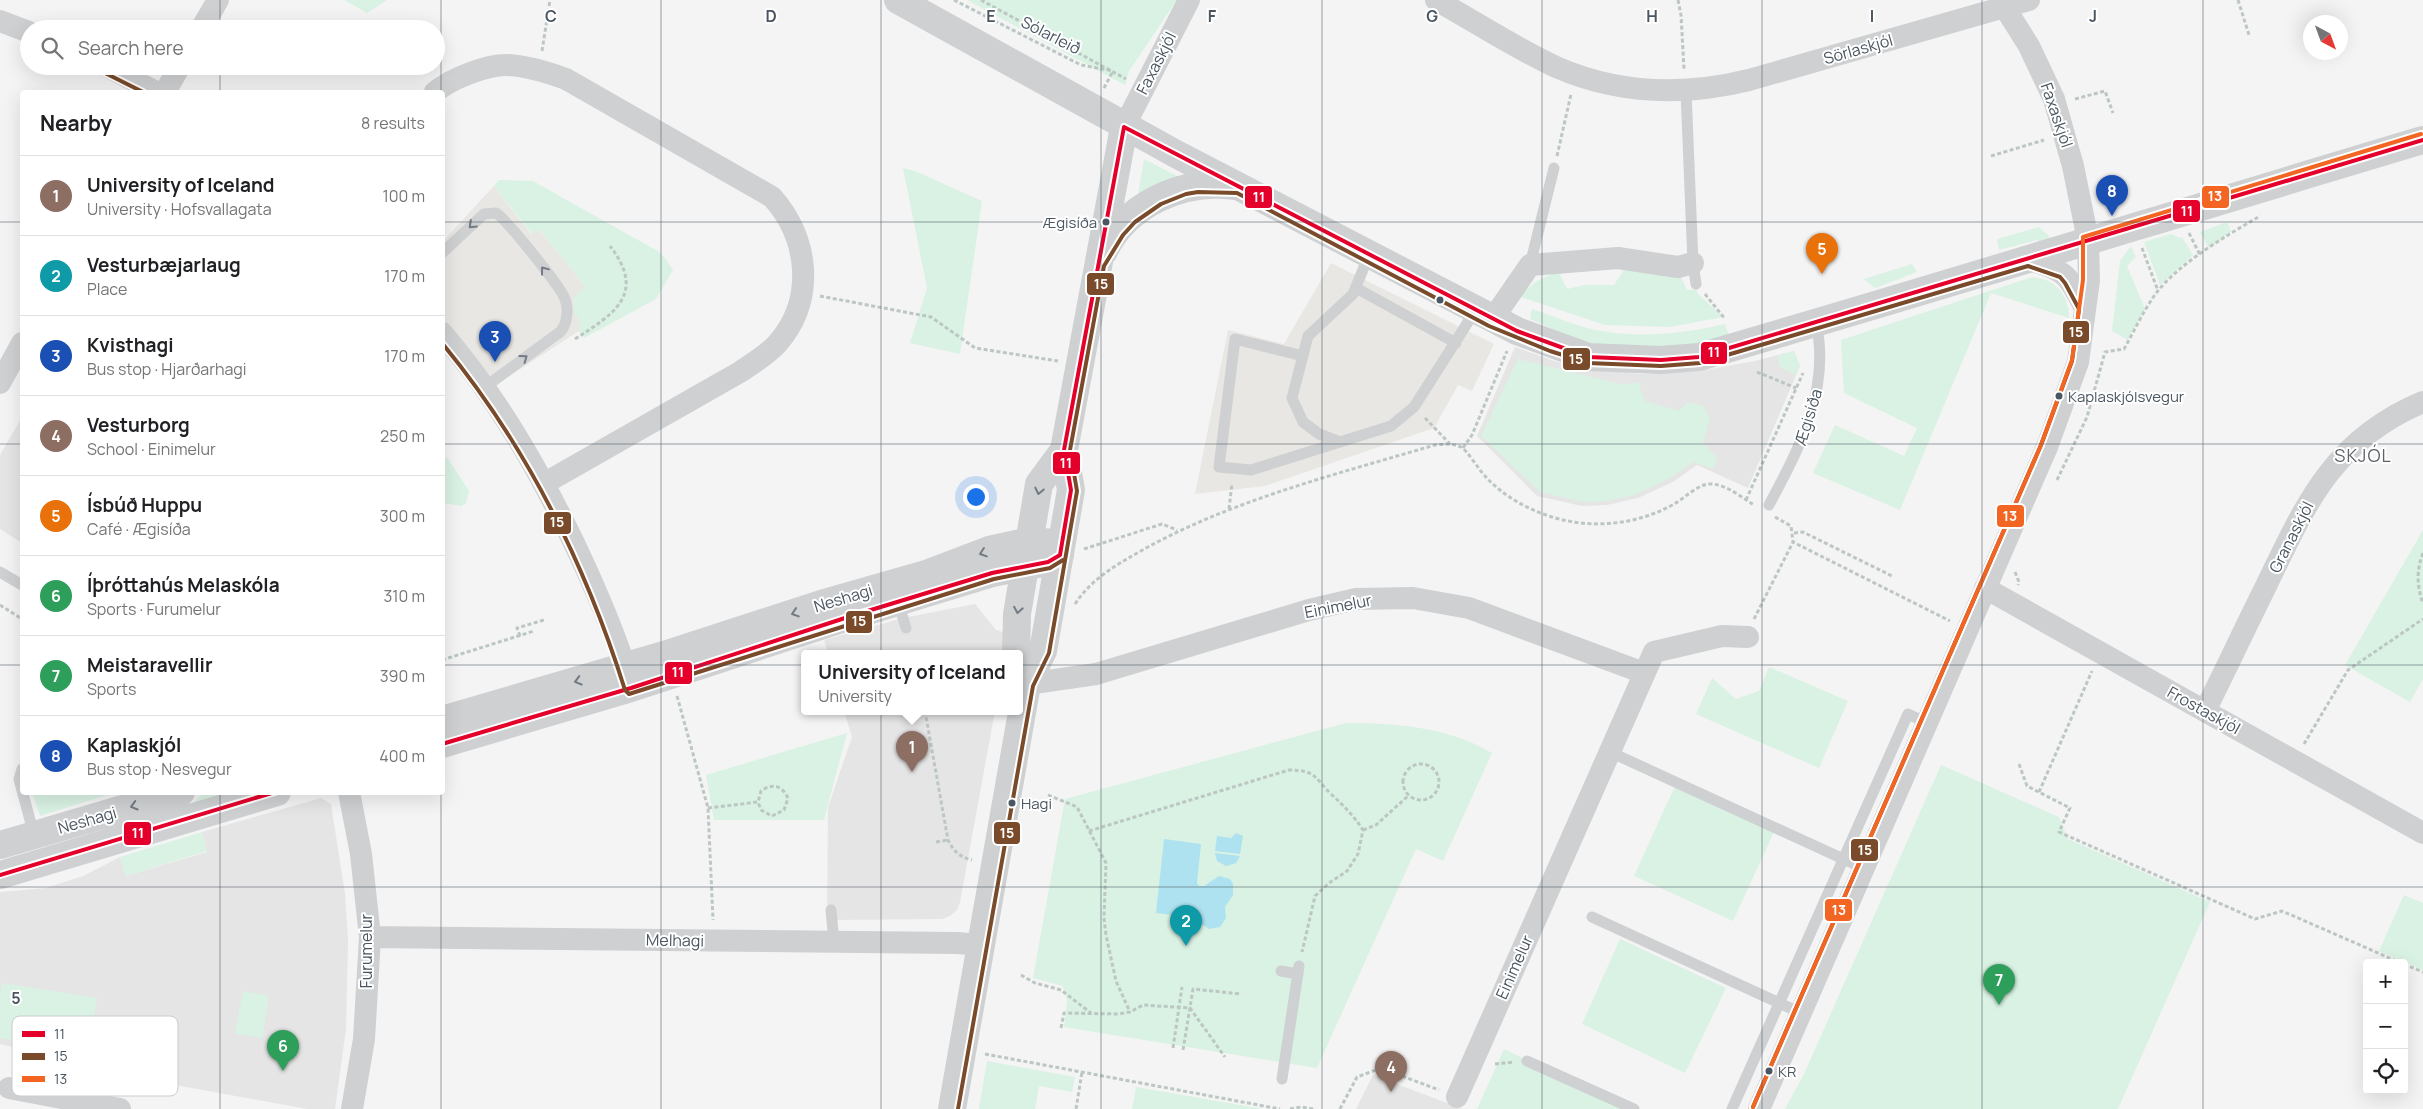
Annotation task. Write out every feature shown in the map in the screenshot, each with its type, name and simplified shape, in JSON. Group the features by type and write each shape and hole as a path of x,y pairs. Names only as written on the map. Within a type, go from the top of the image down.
{"street":[{"path":"207,20 218,0"},
{"path":"898,0 1124,126 1484,315 1517,331 1588,357 1661,360 1699,357 2423,140"},
{"name":"Faxaskjól","path":"1124,126 1189,0"},
{"name":"Sörlaskjól","path":"1436,0 1555,66 1576,75 1620,86 1686,91 1749,80 2003,4 2029,0"},
{"name":"Faxaskjól","path":"2003,4 2029,46 2056,105 2073,166 2088,240"},
{"path":"0,22 20,29"},
{"path":"439,90 472,72 507,65 539,70 566,79 772,197 782,208 797,234 804,263 802,292 794,319 786,332 768,353 740,372 545,483"},
{"path":"123,75 152,90"},
{"path":"166,90 175,75"},
{"path":"1023,673 1043,651 1066,552 1071,490 1064,450 1124,126"},
{"path":"1098,264 1118,231 1131,216 1158,198 1184,188 1198,186 1239,187"},
{"path":"1759,1109 1801,1013 1853,864 1927,723 2046,447 2078,362 2090,265 2088,240"},
{"path":"1484,315 1530,264 1579,259 1618,258 1678,267 1694,273"},
{"path":"2028,259 2063,272 2070,279 2085,308"},
{"path":"445,337 485,387 507,419 545,483 596,590 628,677"},
{"path":"0,383 20,347"},
{"name":"Granaskjól","path":"2205,711 2296,525 2322,480 2338,460 2372,430 2392,417 2423,402"},
{"path":"1016,650 1017,614 1039,484 1064,450"},
{"name":"Neshagi","path":"445,719 628,677 898,602 992,573 1028,554 1054,544 1066,552"},
{"name":"Neshagi","path":"445,743 628,677 821,604 926,574 989,550 1028,554"},
{"name":"Frostaskjól","path":"1985,588 2423,833"},
{"name":"Einimelur","path":"1023,673 1096,674 1332,604 1385,597 1441,601 1469,608 1644,674"},
{"name":"Einimelur","path":"1457,1096 1654,652 1722,636 1748,637"},
{"path":"952,1109 981,945 1017,715"},
{"name":"Neshagi","path":"0,845 178,803 250,795"},
{"name":"Furumelur","path":"350,795 360,854 370,937 364,1039 352,1109"},
{"name":"Neshagi","path":"0,875 178,803"},
{"name":"Melhagi","path":"370,937 957,943 981,945"},
{"path":"51,1096 120,1109"}],"lane":[{"path":"1686,91 1694,273"},
{"path":"1530,264 1554,168"},
{"path":"445,251 484,214 496,213 522,240 566,299 566,321 560,332 485,387"},
{"path":"1340,442 1310,429 1303,422 1294,406 1292,398 1308,336 1353,294 1370,255"},
{"path":"1356,288 1456,343"},
{"path":"1303,356 1236,339 1219,467 1251,470 1392,426 1414,406 1456,343 1484,315"},
{"name":"Ægisíða","path":"1767,509 1795,458 1811,414 1821,372 1816,323"},
{"path":"0,572 20,584"},
{"path":"898,602 906,628"},
{"path":"1610,752 1853,864 1779,1003 1732,1109"},
{"path":"23,795 34,836"},
{"path":"832,910 834,942"},
{"path":"1592,917 1801,1013"},
{"path":"1280,971 1298,970 1282,1079"},
{"path":"1527,1061 1634,1109"}],"path":[{"path":"539,70 550,0"},
{"name":"Sólarleið","path":"954,0 1081,64 1113,71"},
{"name":"Sólarleið","path":"981,0 1131,81"},
{"path":"1678,0 1681,15 1686,91"},
{"path":"2238,0 2248,35"},
{"path":"1103,90 1113,71"},
{"path":"1554,168 1576,75"},
{"path":"2056,105 2105,91 2113,113"},
{"path":"1991,156 2064,134"},
{"path":"2106,352 2124,349 2158,292 2200,255 2260,216"},
{"path":"2188,232 2200,255"},
{"path":"2140,240 2158,292"},
{"path":"1694,273 1725,319"},
{"path":"802,292 931,317 975,348 1080,364"},
{"path":"1463,448 1472,435 1517,331"},
{"path":"1746,500 1804,368"},
{"path":"1757,372 1796,388"},
{"path":"1414,406 1450,444"},
{"path":"1070,612 1086,589 1106,570 1178,531 1229,509 1275,493 1435,445 1450,444 1463,448 1486,478 1500,490 1533,510 1569,521 1609,524 1628,521 1666,508 1700,486 1708,484 1720,485 1746,500 1767,509 1791,526 1794,533 1793,542 1757,613 1748,637"},
{"path":"1229,509 1234,469"},
{"path":"1066,552 1162,524 1178,531"},
{"path":"1794,533 1803,532 1892,576"},
{"path":"1793,542 1957,624"},
{"path":"2423,553 2418,567 2417,579 2423,604"},
{"path":"0,606 20,617"},
{"path":"2299,764 2305,753 2304,744 2348,670 2423,619"},
{"path":"520,636 517,628 544,620"},
{"path":"445,659 534,632"},
{"path":"2039,792 2101,652"},
{"path":"676,690 706,793 714,941"},
{"path":"926,715 948,840 961,857 973,861"},
{"path":"1420,764 1433,769 1439,782 1434,795 1422,801 1408,796 1402,783 1407,770 1420,764"},
{"path":"2019,764 2027,786 2070,808 2059,832 2255,919 2282,911 2394,959"},
{"path":"1089,830 1289,770 1299,770 1317,778 1329,792 1350,810 1363,830 1358,854 1347,871 1328,883 1315,896 1298,970"},
{"path":"773,785 780,787 788,798 784,810 772,816 761,810 758,802 761,791 773,785"},
{"path":"1048,795 1077,807 1106,863 1104,918 1106,935 1116,981 1130,1012"},
{"path":"1363,830 1376,825 1408,796"},
{"path":"708,808 758,802"},
{"path":"936,842 948,840"},
{"path":"2408,965 2423,972"},
{"path":"1021,975 1035,983 1061,990 1092,1013"},
{"path":"1173,1048 1182,987"},
{"path":"1183,1050 1193,989 1241,994"},
{"path":"1061,1028 1064,1013 1118,1014 1130,1012 1143,1005 1190,1008"},
{"path":"1190,1008 1225,1057"},
{"path":"985,1054 1280,1109"},
{"path":"1340,1109 1356,1077 1381,1068"},
{"path":"1076,1109 1082,1072"},
{"path":"1290,1109 1301,1107 1314,1109"}],"shaded area":[{"path":"494,186 531,234 538,228 585,286 579,331 494,386 445,329 445,239"},
{"path":"1331,263 1494,344 1472,391 1458,385 1434,428 1265,486 1195,494 1228,330 1284,344"},
{"path":"1515,347 1572,367 1641,374 1699,371 1755,361 1794,351 1800,366 1748,488 1697,465 1673,482 1638,498 1607,505 1582,506 1537,496 1477,436"},
{"path":"20,420 20,542 0,529 0,455"},
{"path":"975,604 996,630 1003,632 1003,650 827,650 824,640 903,618"},
{"path":"845,715 994,715 960,902 957,910 950,916 942,919 827,920 828,807 852,737"},
{"path":"321,798 331,804 345,894 348,940 346,1029 335,1109 307,1109 178,1085 178,1016 12,1016 12,1047 0,1044 0,892 46,888 83,876 120,857 126,876 207,852 202,832"},
{"path":"1373,1075 1463,1109 1356,1109"}],"green space":[{"path":"344,0 387,0 367,13"},
{"path":"967,0 1177,0 1129,71 1125,85"},
{"path":"1144,159 1183,179 1137,201"},
{"path":"903,168 915,171 982,201 960,354 910,343 927,288"},
{"path":"499,180 533,181 661,253 673,270 656,299 584,338 579,331 580,320 574,313 574,298 585,286 539,229 532,234 494,186"},
{"path":"2227,222 2231,232 2209,248 2200,232"},
{"path":"2039,227 2049,236 2050,242 2043,244 2037,240 1999,250 1997,239"},
{"path":"2171,234 2182,237 2193,255 2160,285 2144,242"},
{"path":"2131,246 2136,257 2127,266 2145,309 2128,340 2112,331 2120,261"},
{"path":"1912,264 1917,272 1875,288 1864,279"},
{"path":"1625,268 1681,277 1687,290 1697,289 1697,293 1723,317 1670,327 1605,325 1518,296 1537,281 1558,271 1567,289 1585,285 1614,285"},
{"path":"2032,277 2048,281 2060,290 2067,302 2069,318 1991,293 1900,510 1813,473 1835,425 1904,456 1917,428 1844,393 1841,340"},
{"path":"1532,309 1580,326 1616,333 1671,333 1725,324 1729,336 1676,347 1622,350 1580,341 1530,319"},
{"path":"1794,351 1800,366 1796,375 1780,367 1777,356"},
{"path":"1518,359 1620,384 1640,383 1640,389 1645,401 1680,411 1687,402 1703,406 1710,419 1703,443 1717,458 1713,469 1694,462 1670,478 1637,494 1607,501 1583,502 1540,492 1481,436"},
{"path":"447,457 469,491 466,503 461,506 445,503 445,458"},
{"path":"2423,530 2423,679 2410,702 2345,665"},
{"path":"1769,667 1848,701 1819,768 1696,714 1712,678 1736,699 1759,691"},
{"path":"1346,723 1384,724 1421,728 1458,737 1492,753 1443,861 1416,849 1317,1068 1064,1027 1067,1000 1063,986 1033,978 1065,799"},
{"path":"847,733 824,820 714,820 706,775"},
{"path":"1941,765 2059,817 2068,839 2210,902 2118,1109 1785,1109 1804,1074"},
{"path":"1675,786 1774,832 1733,921 1634,876"},
{"path":"33,795 107,795 40,816"},
{"path":"202,795 245,795 191,804"},
{"path":"202,832 207,851 126,876 120,857"},
{"path":"2404,895 2423,903 2423,970 2408,964 2408,959 2398,959 2379,951"},
{"path":"1620,939 1726,988 1685,1073 1582,1024"},
{"path":"2,983 97,998 94,1016 12,1016 12,1040 0,1038"},
{"path":"243,991 269,996 262,1038 235,1034"},
{"path":"1504,1049 1626,1109 1477,1109"},
{"path":"987,1061 1075,1077 1072,1092 1039,1086 1035,1109 979,1109"},
{"path":"1136,1087 1263,1109 1132,1109"}],"water":[{"path":"1236,833 1243,836 1240,854 1215,851 1217,836 1231,838"},
{"path":"1164,839 1201,844 1197,883 1199,886 1204,886 1219,876 1230,879 1233,884 1233,895 1225,907 1226,918 1220,927 1209,929 1191,917 1156,913"},
{"path":"1215,853 1240,856 1236,863 1226,866 1217,861"}],"transit line":[{"name":"15","path":"109,75 139,90"},
{"name":"11","path":"445,743 631,688 848,617 992,573 1048,562 1060,555 1071,490 1064,450 1124,127 1517,331 1588,357 1661,360 1699,357 2423,140"},
{"name":"13","path":"1753,1107 2041,445 2072,360 2083,280 2083,237 2421,134"},
{"name":"15","path":"958,1109 1033,686 1049,653 1077,491 1070,450 1104,266 1123,235 1135,222 1161,204 1186,194 1198,192 1237,193 1489,326 1550,351 1588,363 1661,366 1700,363 2028,266 2060,277 2065,283 2079,309 2072,361 2041,445 1753,1107"},
{"name":"15","path":"445,347 501,423 527,465 550,508 592,598 625,690 629,694 994,579 1050,568 1063,560"},
{"name":"11","path":"0,875 265,795"}],"place":[{"name":"Kaplaskjól","path":"2112,216"},
{"name":"Ægisíða","path":"1106,222"},
{"name":"Ísbúð Huppu","path":"1822,274"},
{"name":"Kvisthagi","path":"495,362"},
{"name":"Kaplaskjólsvegur","path":"2059,396"},
{"name":"University of Iceland","path":"912,772"},
{"name":"Hagi","path":"1012,803"},
{"name":"Vesturbæjarlaug","path":"1186,946"},
{"name":"Meistaravellir","path":"1999,1005"},
{"name":"Íþróttahús Melaskóla","path":"283,1071"},
{"name":"KR","path":"1769,1071"},
{"name":"Vesturborg","path":"1391,1092"}],"district":[{"name":"SKJÓL","path":"2363,456"}]}
